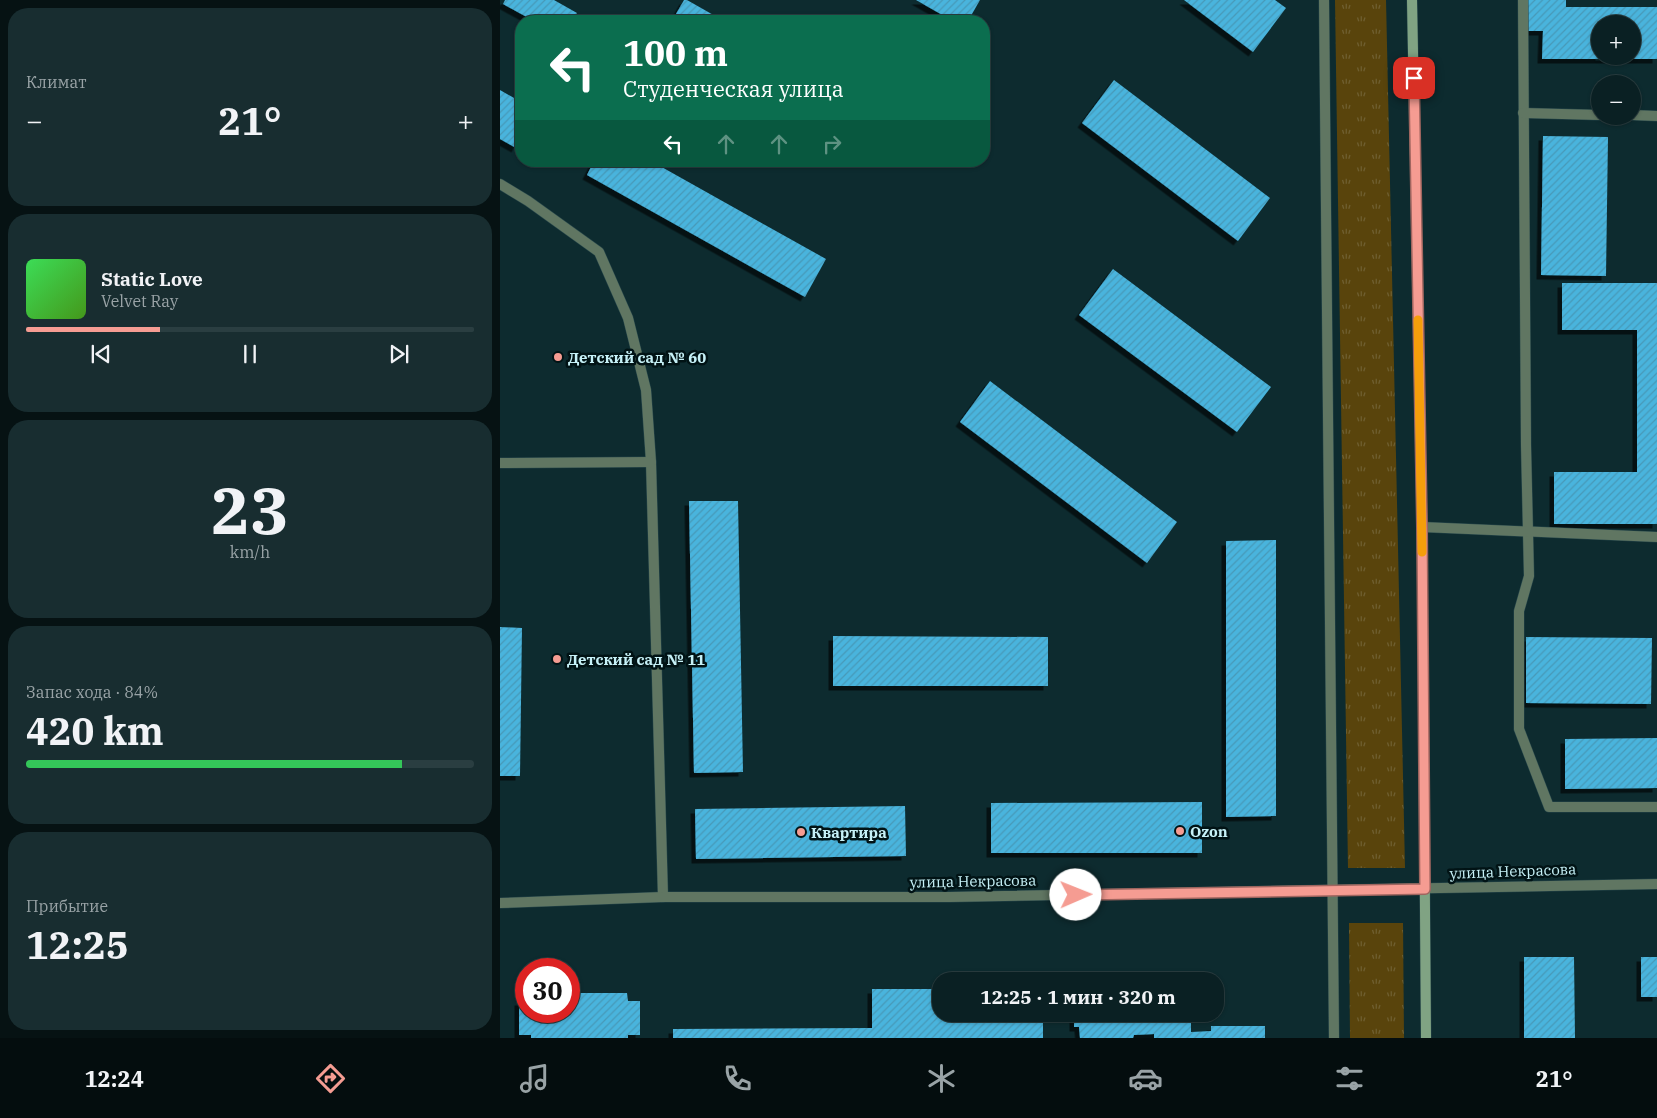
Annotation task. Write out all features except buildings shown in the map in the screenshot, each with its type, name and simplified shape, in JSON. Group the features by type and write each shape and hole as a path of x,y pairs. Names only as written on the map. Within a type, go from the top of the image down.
{"main road":[{"path":"1412,0 1422,527 1426,1038"}],"street":[{"path":"1324,0 1334,1038"},
{"path":"1523,0 1529,576 1519,611 1519,729 1549,807 1657,807"},
{"path":"1523,113 1591,114"},
{"path":"1641,115 1657,116"},
{"path":"500,184 528,201 599,252 628,318 646,390 651,462 663,897"},
{"path":"500,463 651,462"},
{"path":"1422,527 1528,530 1657,537"},
{"name":"улица Некрасова","path":"500,903 663,897 950,897 1657,884"}],"green space":[{"path":"1335,0 1386,0 1405,868 1348,868"},
{"path":"1349,923 1403,923 1404,1038 1350,1038"}],"slow traffic":[{"path":"1418,320 1422,552"}],"place":[{"name":"Детский сад № 60","path":"558,357"},
{"name":"Детский сад № 11","path":"557,659"},
{"name":"Ozon","path":"1180,831"},
{"name":"Квартира","path":"801,832"}],"route":[{"path":"1076,895 1425,889 1422,527 1414,78"}]}
